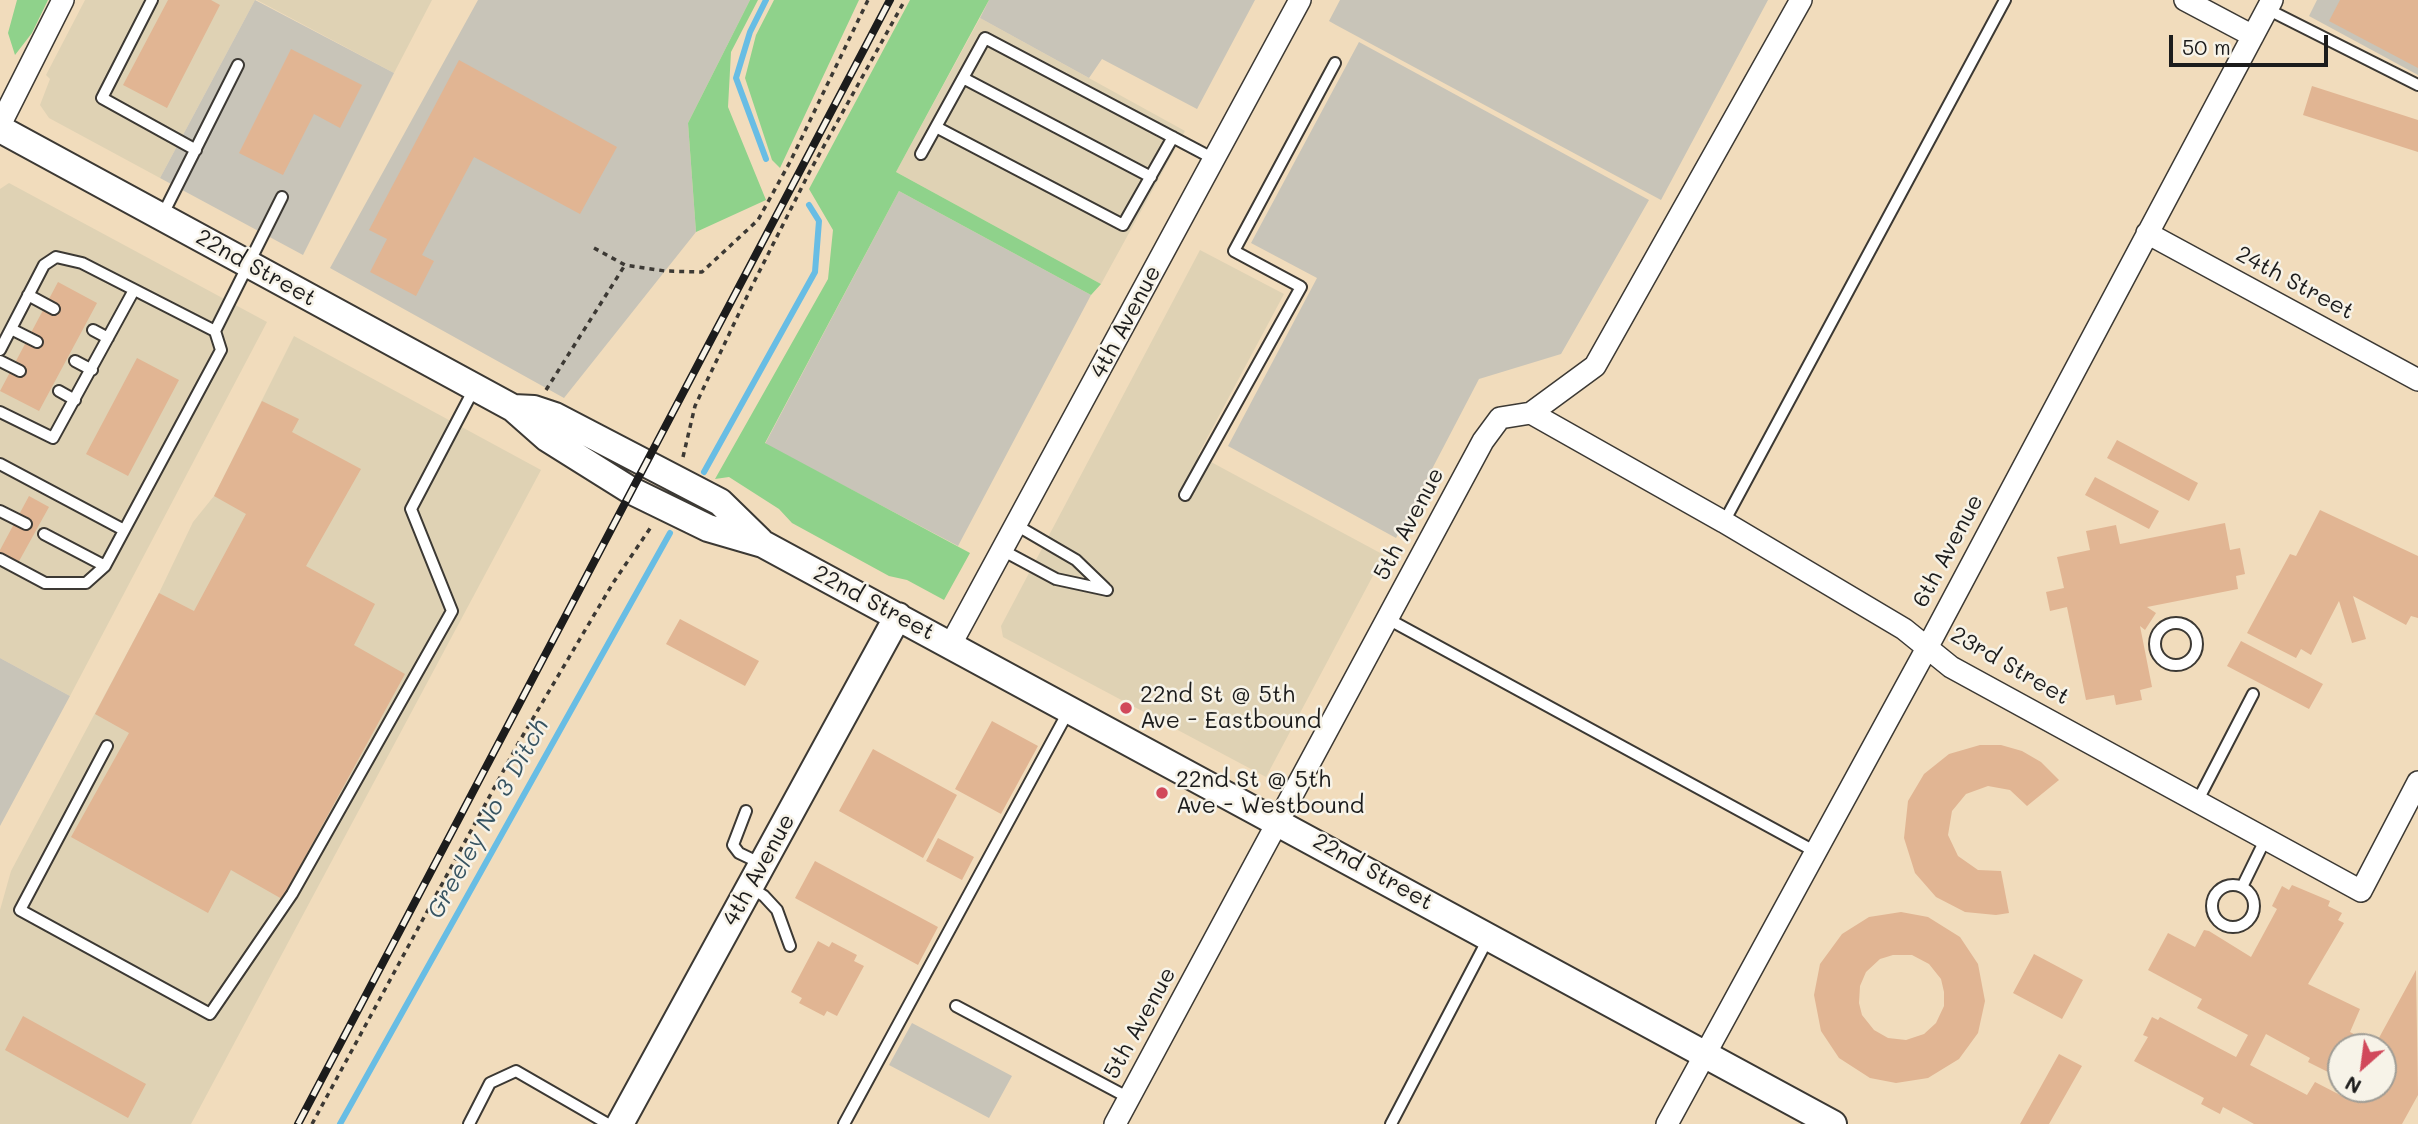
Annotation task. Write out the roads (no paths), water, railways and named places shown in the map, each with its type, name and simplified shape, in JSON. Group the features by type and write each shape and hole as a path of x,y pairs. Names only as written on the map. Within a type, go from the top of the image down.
{"street":[{"path":"0,127 63,0"},
{"name":"4th Avenue","path":"951,644 1300,0"},
{"name":"5th Avenue","path":"1115,1124 1483,441 1500,418 1531,413 1595,366 1801,0"},
{"path":"2185,0 2253,36"},
{"name":"6th Avenue","path":"1667,1124 1814,850 1927,648 2270,5"},
{"name":"22nd Street","path":"0,127 475,387 607,442 720,502 763,544"},
{"name":"24th Street","path":"2147,233 2418,380"},
{"name":"22nd Street","path":"524,408 547,438 664,507 708,528 763,544 1280,821 1833,1124"},
{"name":"23rd Street","path":"1531,413 1724,522 1904,629 1951,667 2199,800 2361,891 2418,782"},
{"name":"4th Avenue","path":"620,1124 898,616"}],"lane":[{"path":"152,0 102,98 196,150"},
{"path":"1724,522 2005,0"},
{"path":"2270,5 2418,85"},
{"path":"921,154 985,38 1214,159"},
{"path":"1185,495 1301,287 1234,251 1335,63"},
{"path":"162,217 238,65"},
{"path":"963,78 1152,177"},
{"path":"936,127 1123,225 1173,137"},
{"path":"0,559 46,583 86,583 105,566 221,350 215,331 282,197"},
{"path":"0,350 44,265 55,257 82,263 215,331"},
{"path":"0,412 53,438 134,290"},
{"path":"28,295 54,309"},
{"path":"11,329 37,342"},
{"path":"93,330 108,338"},
{"path":"0,361 20,371"},
{"path":"75,361 92,370"},
{"path":"107,746 20,909 209,1014 292,894 452,611 411,509 475,387"},
{"path":"59,391 75,400"},
{"path":"0,464 124,530"},
{"path":"0,511 26,524"},
{"path":"1002,550 1056,579 1107,590 1076,560 1016,525"},
{"path":"44,534 105,566"},
{"path":"1388,619 1814,850"},
{"path":"2169,623 2185,624 2196,636 2195,653 2183,664 2166,663 2155,650 2157,634 2169,623"},
{"path":"2199,800 2253,694"},
{"path":"844,1124 1070,708"},
{"path":"746,811 733,845 756,876 764,896 777,910 790,946"},
{"path":"2242,887 2266,838"},
{"path":"1391,1124 1489,936"},
{"path":"956,1006 1129,1098"},
{"path":"469,1124 490,1083 516,1071 608,1124"}],"waterway":[{"path":"766,0 750,32 736,78 766,159"},
{"path":"704,472 815,272 819,221 809,205"},
{"name":"Greeley No 3 Ditch","path":"340,1124 670,533"}],"railway":[{"path":"298,1124 890,0"}],"place":[{"name":"22nd St @ 5th Ave - Eastbound","path":"1126,708"},
{"name":"22nd St @ 5th Ave - Westbound","path":"1162,793"}]}
